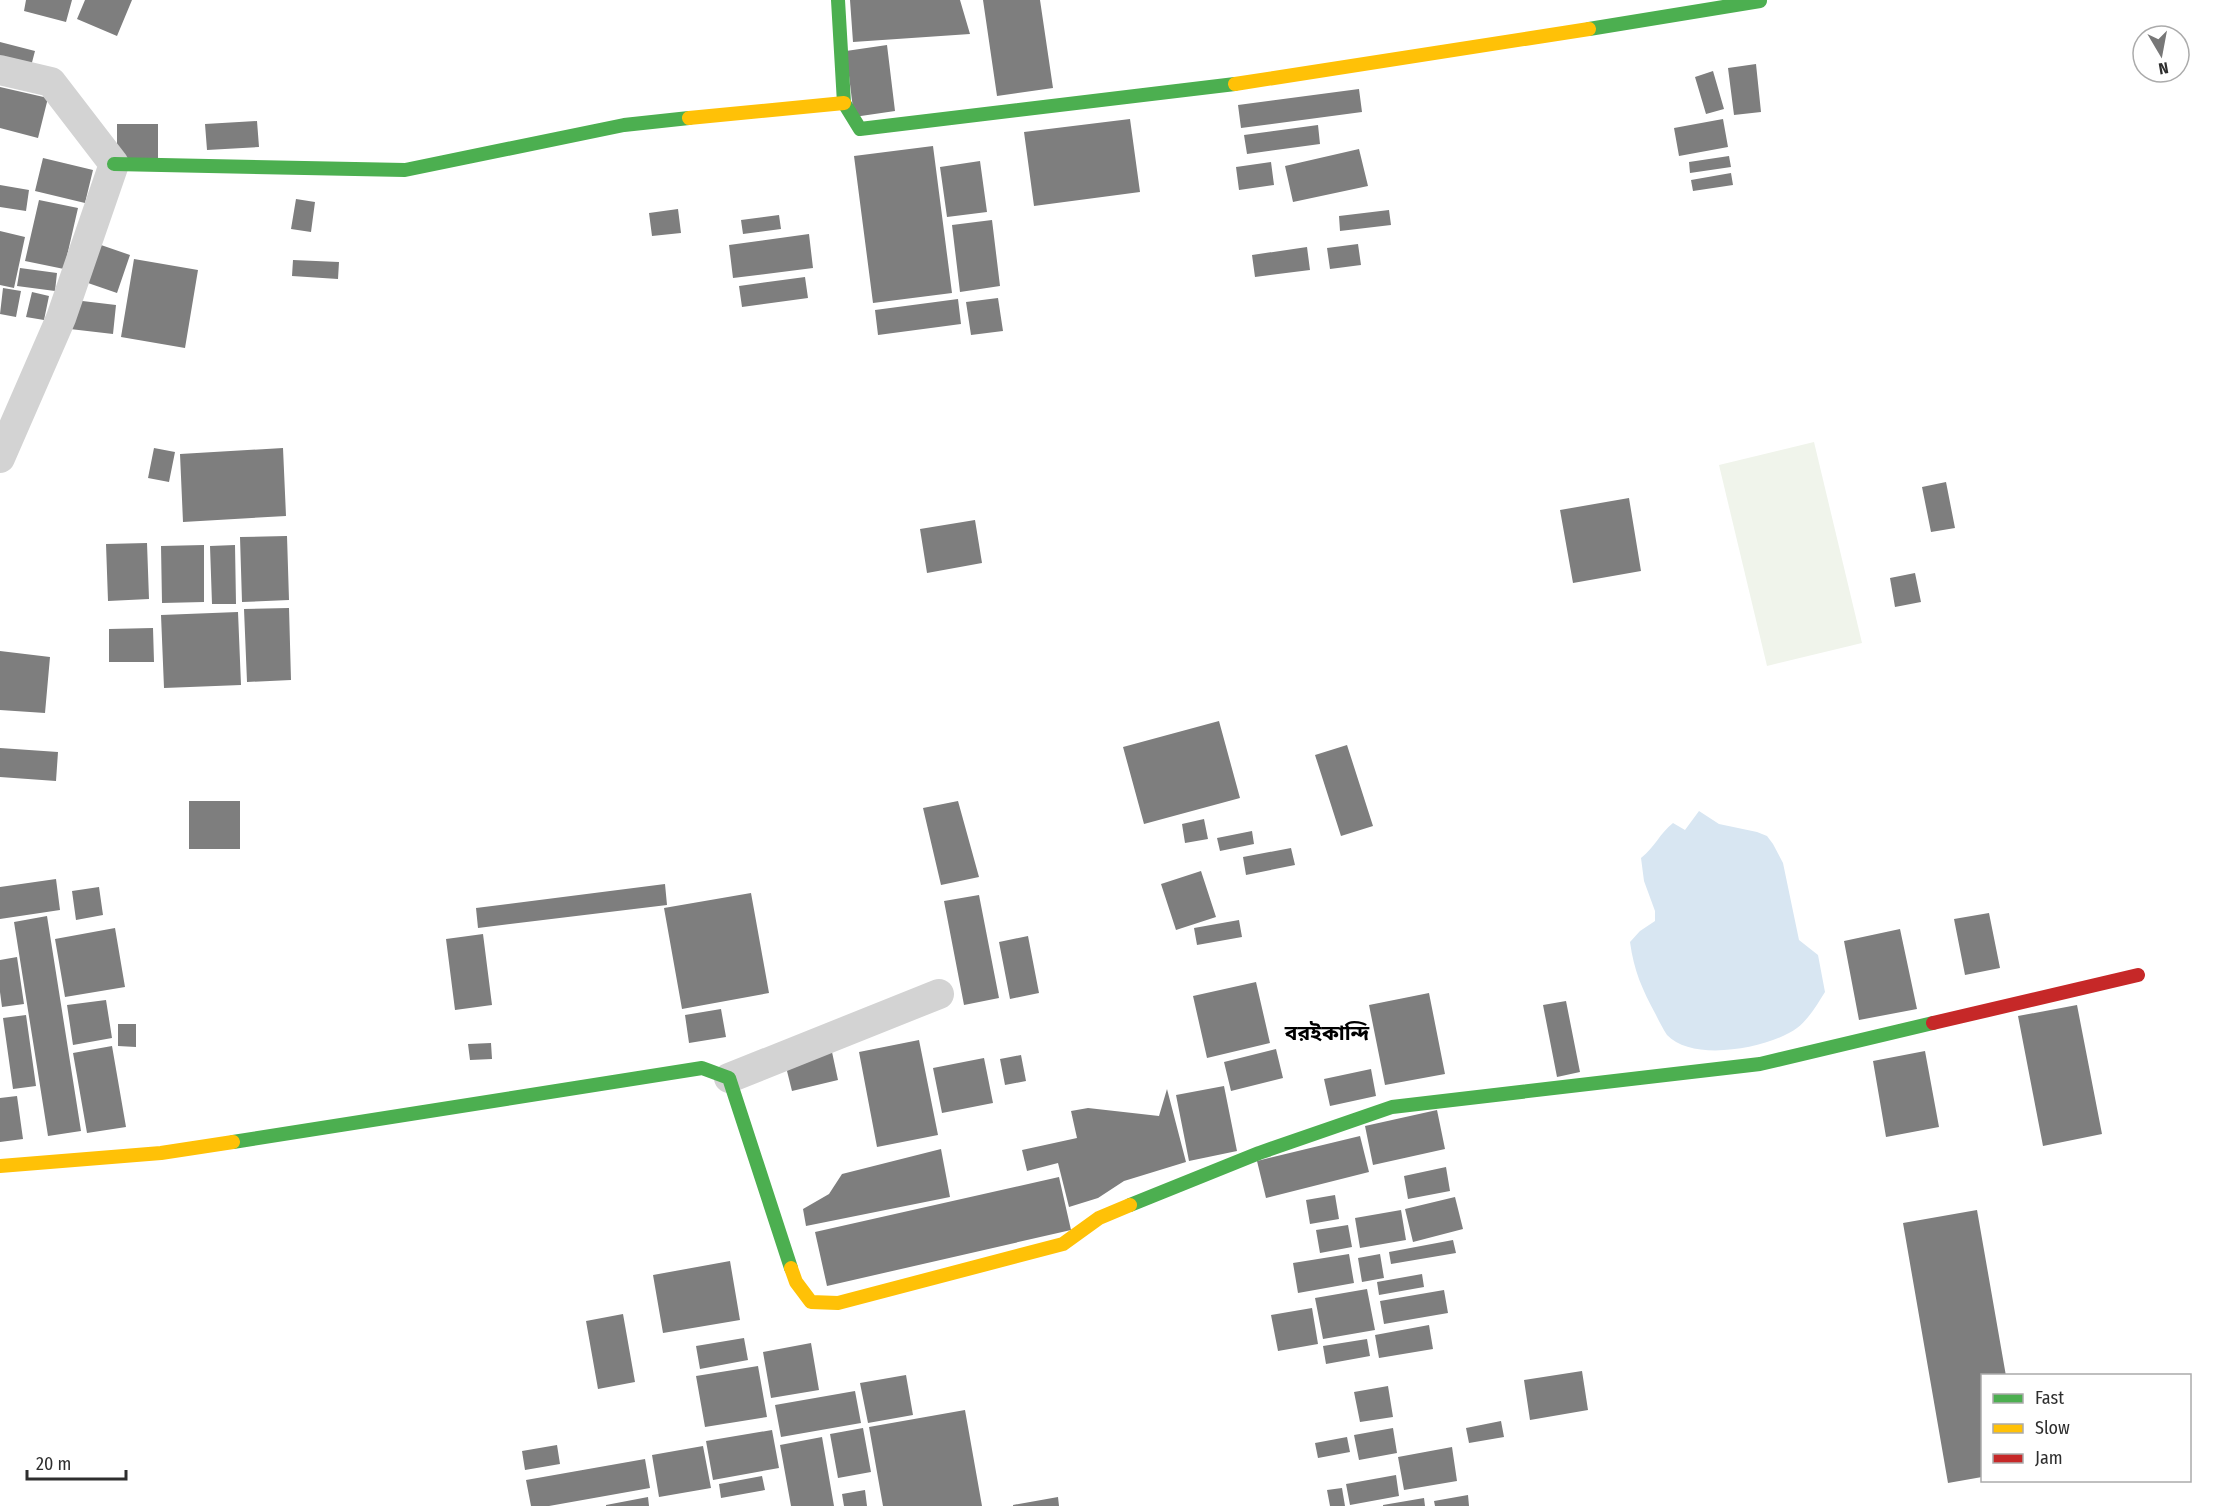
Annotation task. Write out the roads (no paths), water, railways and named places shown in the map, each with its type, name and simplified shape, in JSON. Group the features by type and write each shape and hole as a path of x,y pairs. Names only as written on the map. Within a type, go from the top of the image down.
{"street":[{"path":"838,0 844,103 860,129 1276,79 1760,2"},
{"path":"0,70 51,82 114,164"},
{"path":"114,164 405,171 624,125 844,103"},
{"path":"0,458 61,318 114,164"},
{"path":"729,1078 796,1282 811,1302 838,1303 1063,1244 1099,1218 1259,1153 1392,1107 1760,1064 2138,975"},
{"path":"0,1166 161,1152 702,1068 729,1078 939,994"}],"district":[{"name":"বরইকান্দি","path":"1327,1033"}]}
